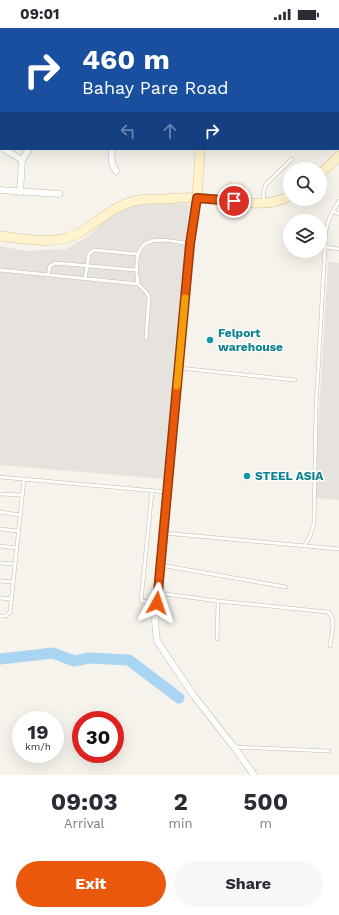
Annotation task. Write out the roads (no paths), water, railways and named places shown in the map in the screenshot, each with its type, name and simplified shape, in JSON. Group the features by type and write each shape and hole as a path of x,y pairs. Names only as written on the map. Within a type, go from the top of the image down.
{"street":[{"path":"6,150 22,160"},
{"path":"20,192 22,160 28,150"},
{"path":"112,150 111,161 116,172"},
{"path":"200,150 197,198 190,244 155,621 157,641 194,696 254,775"},
{"path":"327,167 339,156"},
{"path":"0,190 59,194"},
{"path":"0,236 50,240 61,239 81,232 112,209 123,204 139,200 197,198 263,204 283,199"}],"lane":[{"path":"263,204 266,184 292,159"},
{"path":"327,224 328,219 339,201"},
{"path":"333,211 339,214"},
{"path":"146,338 149,297 138,284 136,270 138,250 146,242 156,239 190,244"},
{"path":"327,247 339,249"},
{"path":"84,279 89,254 94,250 137,254"},
{"path":"304,546 310,536 314,523 316,408 324,258"},
{"path":"48,275 50,266 55,263 136,270"},
{"path":"0,270 138,284"},
{"path":"179,368 295,380"},
{"path":"0,477 167,492"},
{"path":"0,616 6,616 10,612 24,479"},
{"path":"152,491 141,601 157,603"},
{"path":"0,494 22,495"},
{"path":"0,512 20,515"},
{"path":"0,529 18,531"},
{"path":"163,533 339,549"},
{"path":"0,546 17,548"},
{"path":"0,563 15,564"},
{"path":"160,565 286,587"},
{"path":"0,580 13,582"},
{"path":"158,593 218,601 328,612 332,615 333,621 330,646"},
{"path":"0,598 11,599"},
{"path":"217,639 218,601"},
{"path":"234,747 329,751"}],"waterway":[{"path":"0,659 53,653 74,661 89,658 129,660 179,698"}],"place":[{"name":"Felport warehouse","path":"210,340"},
{"name":"STEEL ASIA","path":"247,476"}]}
